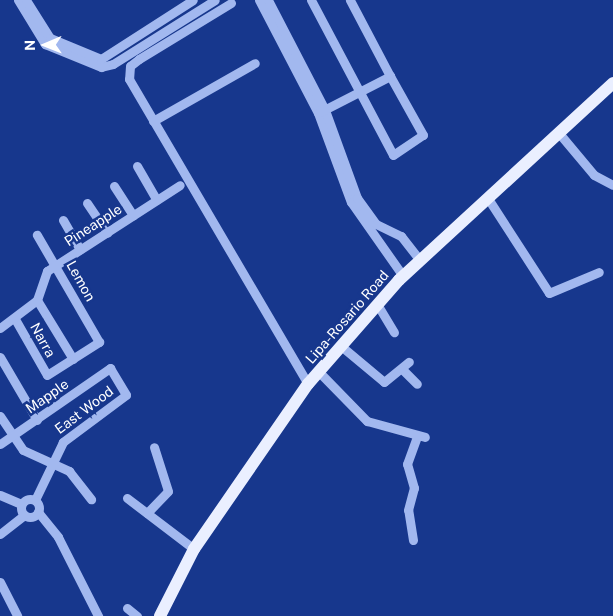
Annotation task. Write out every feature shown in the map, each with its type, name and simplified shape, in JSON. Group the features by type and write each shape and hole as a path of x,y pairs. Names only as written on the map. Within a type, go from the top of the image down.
{"main road":[{"name":"Lipa-Rosario Road","path":"160,616 194,549 308,384 403,276 613,83"}],"street":[{"path":"18,0 45,44 101,66 113,64 215,0"},
{"path":"26,0 50,38 101,59 193,0"},
{"path":"259,0 321,111 351,202 403,276"},
{"path":"268,0 321,111 357,198 383,230 401,236 420,260"},
{"path":"311,0 393,155 423,135 350,0"},
{"path":"231,4 130,66 129,78 308,384"},
{"path":"153,120 254,63"},
{"path":"321,111 390,76"},
{"path":"558,132 594,175 613,185"},
{"path":"137,166 156,200"},
{"name":"Pineapple","path":"37,300 43,278 57,265 180,185"},
{"path":"114,186 133,215"},
{"path":"487,197 550,293 599,272"},
{"path":"87,203 107,233"},
{"path":"63,220 80,250"},
{"path":"375,238 383,230"},
{"name":"Lemon","path":"37,234 57,265 99,342 73,358"},
{"path":"0,328 15,319 37,300 73,358"},
{"path":"378,304 394,332"},
{"name":"Narra","path":"15,319 47,375 73,358"},
{"path":"341,346 380,381 388,381 406,365 417,384"},
{"path":"0,357 37,420"},
{"name":"Mapple","path":"0,444 13,438 110,368 126,395"},
{"path":"319,372 367,420 421,436 407,464 414,488 408,510 412,540"},
{"name":"East Wood","path":"35,500 63,442 126,395"},
{"path":"0,416 13,438 23,450 69,471 91,500"},
{"path":"147,513 168,491 154,446"},
{"path":"0,495 21,504 35,500 38,512 58,537 98,616"},
{"path":"127,498 194,549"},
{"path":"21,504 24,515"},
{"path":"0,534 24,515 38,512"},
{"path":"0,582 17,616"},
{"path":"126,608 137,616"}]}
